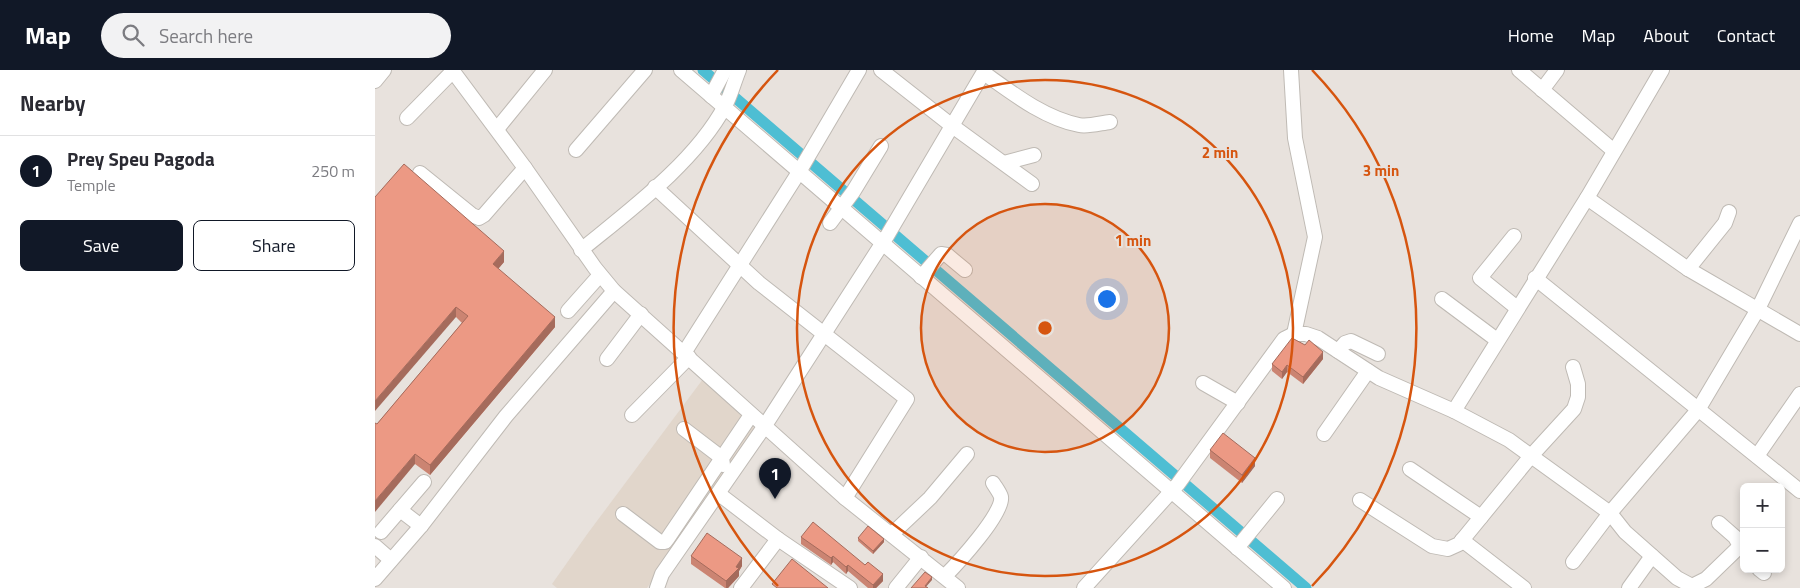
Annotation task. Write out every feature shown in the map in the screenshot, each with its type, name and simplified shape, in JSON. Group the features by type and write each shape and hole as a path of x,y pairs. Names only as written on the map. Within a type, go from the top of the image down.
{"street":[{"path":"375,81 385,70"},
{"path":"407,118 452,70 525,168 581,250 614,291 687,354 764,427 845,498 958,588"},
{"path":"497,129 545,70"},
{"path":"576,150 645,70"},
{"path":"681,70 718,84 728,99 1244,541 1284,588"},
{"path":"581,250 655,187 694,149 728,99 739,70"},
{"path":"632,415 687,354 805,164 859,70"},
{"path":"881,70 951,125 1032,184"},
{"path":"1291,70 1295,138 1315,237 1294,334"},
{"path":"1519,70 1613,151"},
{"path":"1542,90 1557,70"},
{"path":"1454,411 1535,278 1587,198 1662,70"},
{"path":"657,588 662,574 733,474 887,235 985,71 1025,103 1062,119 1080,125 1110,122"},
{"path":"830,223 847,201 881,146"},
{"path":"1004,163 1034,155"},
{"path":"420,173 472,215 479,218 484,215 525,168"},
{"path":"655,187 740,267 907,399 845,498"},
{"path":"1587,198 1688,270 1800,334"},
{"path":"1688,270 1725,223 1729,212"},
{"path":"1573,562 1610,513 1698,410 1758,309 1800,223"},
{"path":"1514,236 1480,278 1517,308"},
{"path":"927,269 941,254 947,255 965,270"},
{"path":"568,311 600,275"},
{"path":"1535,278 1799,489"},
{"path":"375,579 421,526 506,416 614,291"},
{"path":"1441,299 1497,340"},
{"path":"607,359 641,314"},
{"path":"1083,588 1178,484 1284,339 1294,334 1306,334 1318,338 1379,378 1454,411 1509,440 1610,513 1625,532 1677,578 1692,586 1706,578 1740,552 1739,544 1735,537 1719,523"},
{"path":"1338,351 1345,343 1351,341 1378,354"},
{"path":"1360,500 1432,546 1448,549 1462,540 1531,456 1573,409 1578,397 1578,384 1573,367"},
{"path":"1324,434 1368,371"},
{"path":"1203,383 1238,403"},
{"path":"1757,456 1800,394"},
{"path":"623,514 660,542 665,542 751,415"},
{"path":"684,429 722,458 723,465 733,474"},
{"path":"892,534 930,498 967,454"},
{"path":"1410,469 1481,517"},
{"path":"381,532 424,482"},
{"path":"945,576 969,551 1000,507 1001,498 993,484"},
{"path":"719,494 779,539 851,588"},
{"path":"1244,541 1277,499"},
{"path":"400,510 421,526"},
{"path":"741,588 779,539"},
{"path":"1462,540 1524,588"},
{"path":"375,546 391,560"},
{"path":"1629,588 1652,556"},
{"path":"896,588 921,557"}],"shaded area":[{"path":"703,379 755,429 647,588 557,588 552,584"}],"building":[{"path":"404,164 504,251 493,264 555,317 430,465 415,454 375,501 375,423 377,424 468,316 456,307 375,401 375,197"},
{"path":"1292,338 1305,345 1309,340 1323,352 1303,377 1287,365 1282,372 1272,364"},
{"path":"1223,433 1255,458 1242,475 1210,450"},
{"path":"813,522 865,565 868,562 883,574 873,585 848,565 846,567 833,556 831,558 801,537"},
{"path":"868,526 884,539 873,551 858,538"},
{"path":"707,533 742,558 736,567 739,568 726,581 691,556"},
{"path":"792,559 828,588 777,588 772,584"},
{"path":"925,572 932,577 925,586 928,588 911,588"}],"waterway":[{"path":"703,70 1306,588"}],"place":[{"name":"Prey Speu Pagoda","path":"775,499"}]}
